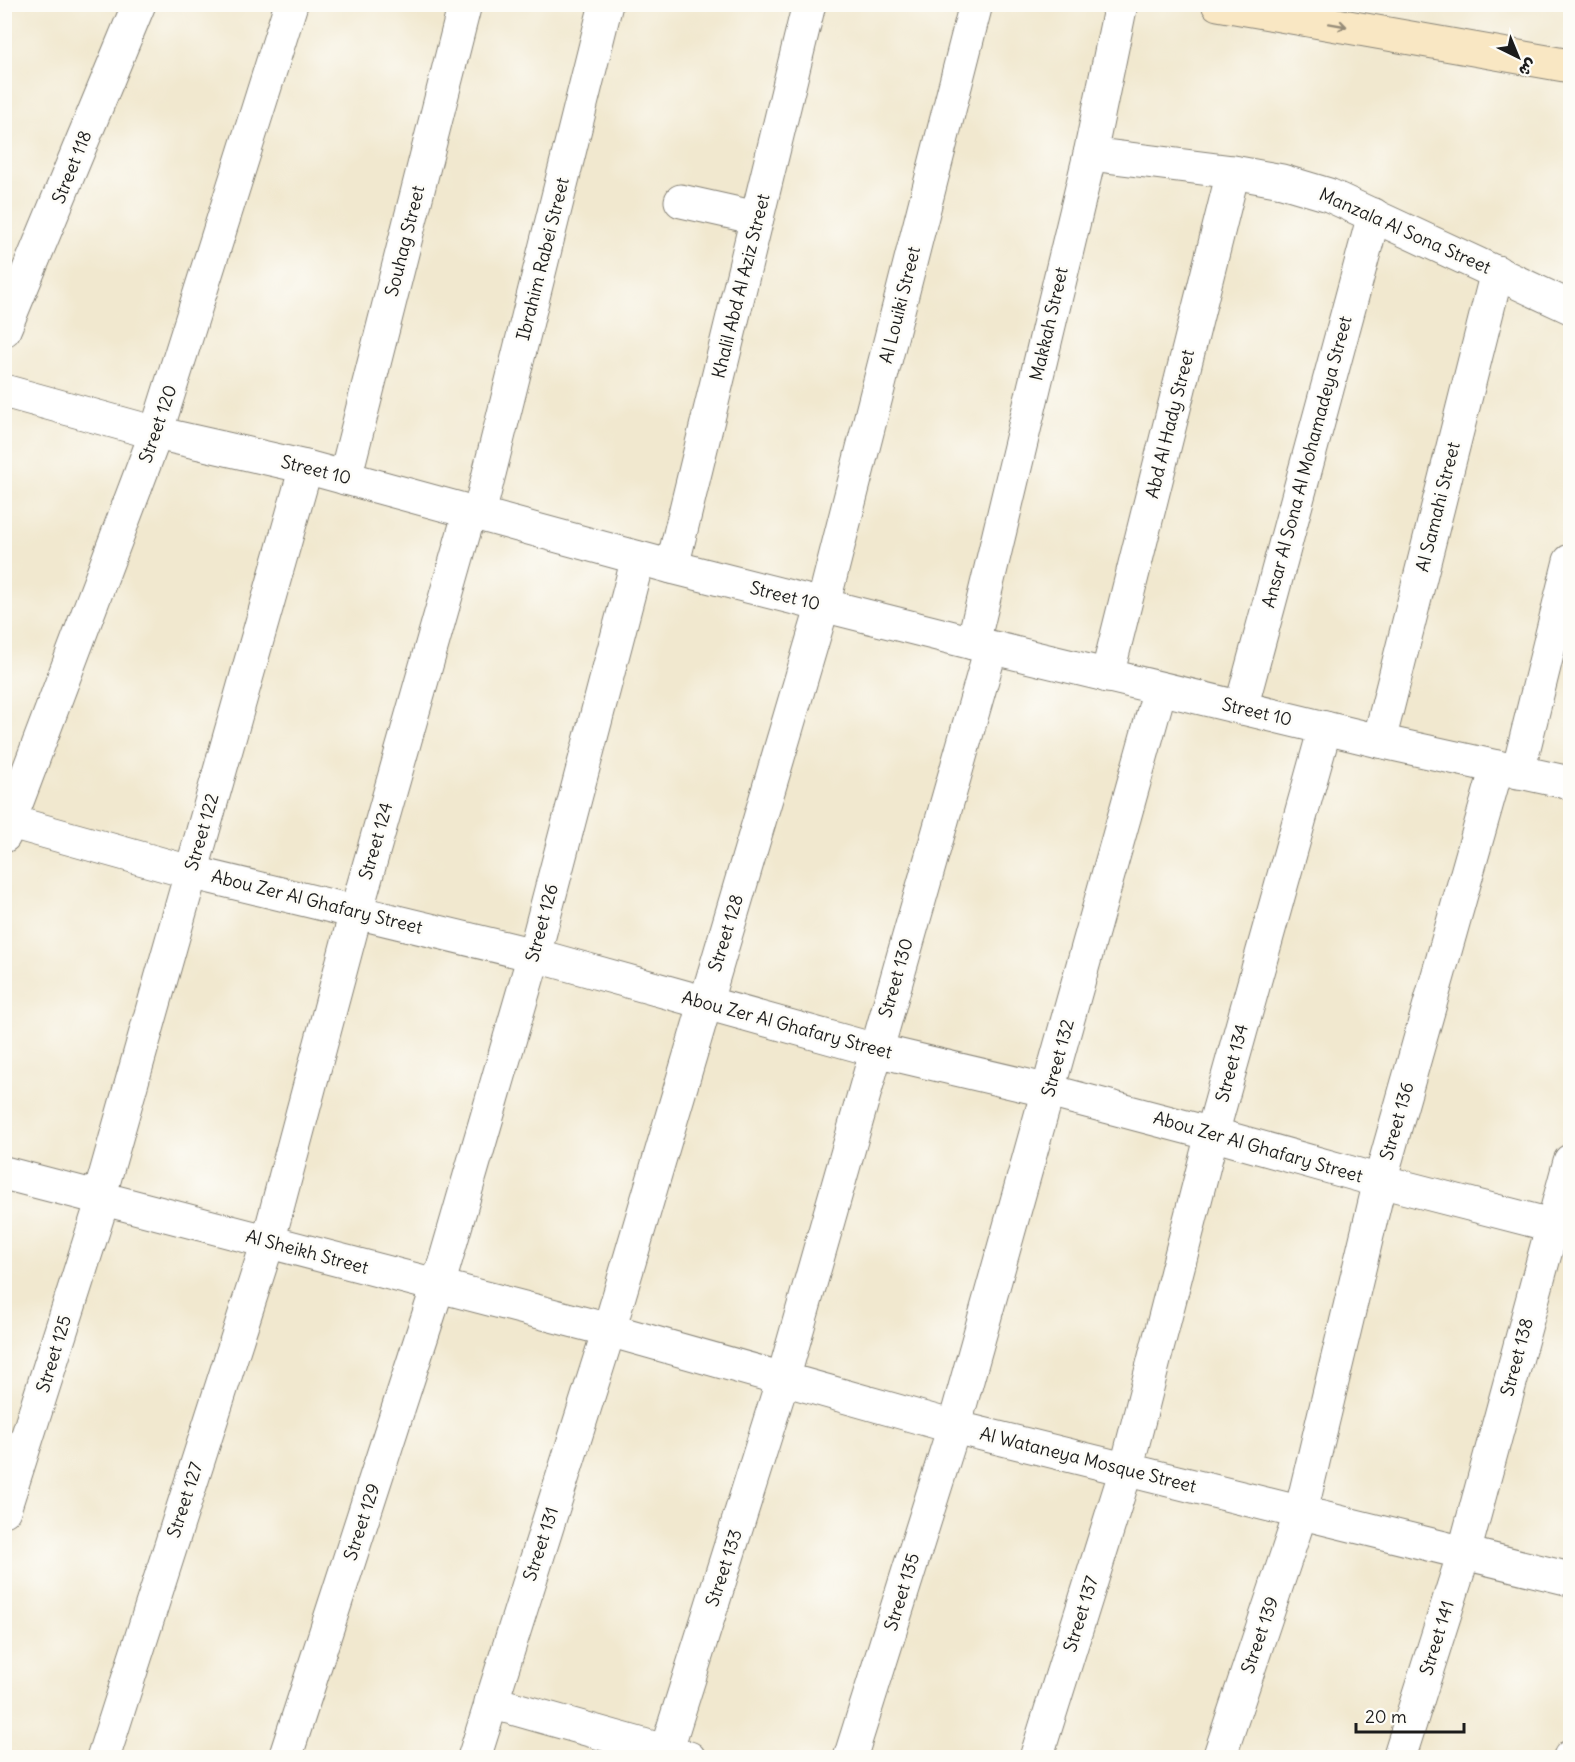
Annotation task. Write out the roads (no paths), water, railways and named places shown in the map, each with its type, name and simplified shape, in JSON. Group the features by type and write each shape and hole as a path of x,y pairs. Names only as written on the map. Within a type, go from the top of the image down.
{"street":[{"name":"Street 118","path":"4,330 139,4"},
{"name":"Street 120","path":"6,826 156,433 291,4"},
{"name":"Souhag Street","path":"345,478 465,4"},
{"name":"Ibrahim Rabei Street","path":"475,512 606,4"},
{"name":"Khalil Abd Al Aziz Street","path":"672,567 809,4"},
{"name":"Al Louiki Street","path":"823,605 976,4"},
{"name":"Makkah Street","path":"982,645 1121,4"},
{"path":"1218,4 1570,66"},
{"name":"Manzala Al Sona Street","path":"1090,154 1233,172 1282,181 1329,195 1570,307"},
{"name":"Abd Al Hady Street","path":"1107,676 1233,172"},
{"path":"681,201 757,218"},
{"name":"Ansar Al Sona Al Mohamadeya Street","path":"1241,708 1374,215"},
{"name":"Al Samahi Street","path":"1379,741 1497,272"},
{"name":"Street 10","path":"4,391 156,433 306,467 672,567 982,645 1379,741 1570,783"},
{"name":"Street 122","path":"101,1198 190,872 306,467"},
{"name":"Street 124","path":"268,1242 356,912 475,512"},
{"name":"Street 126","path":"438,1286 534,955 638,558"},
{"name":"Street 136","path":"1301,1512 1380,1181 1508,770 1570,561"},
{"name":"Street 128","path":"609,1330 823,605"},
{"name":"Street 130","path":"783,1378 876,1050 982,645"},
{"name":"Street 132","path":"954,1427 1160,689"},
{"name":"Street 134","path":"1126,1470 1212,1134 1325,728"},
{"name":"Abou Zer Al Ghafary Street","path":"6,826 534,955 876,1050 1049,1091 1561,1228"},
{"name":"Street 138","path":"1464,1552 1561,1228 1570,1161"},
{"name":"Al Sheikh Street","path":"4,1173 609,1330"},
{"name":"Street 125","path":"4,1510 101,1198"},
{"name":"Street 127","path":"103,1758 268,1242"},
{"name":"Street 129","path":"285,1758 438,1286"},
{"name":"Al Wataneya Mosque Street","path":"609,1330 954,1427 1570,1579"},
{"name":"Street 131","path":"474,1758 609,1330"},
{"name":"Street 133","path":"673,1755 783,1378"},
{"name":"Street 135","path":"850,1758 954,1427"},
{"name":"Street 137","path":"1036,1758 1126,1470"},
{"name":"Street 139","path":"1219,1758 1301,1512"},
{"name":"Street 141","path":"1400,1758 1464,1552"},
{"path":"491,1702 673,1755"}]}
